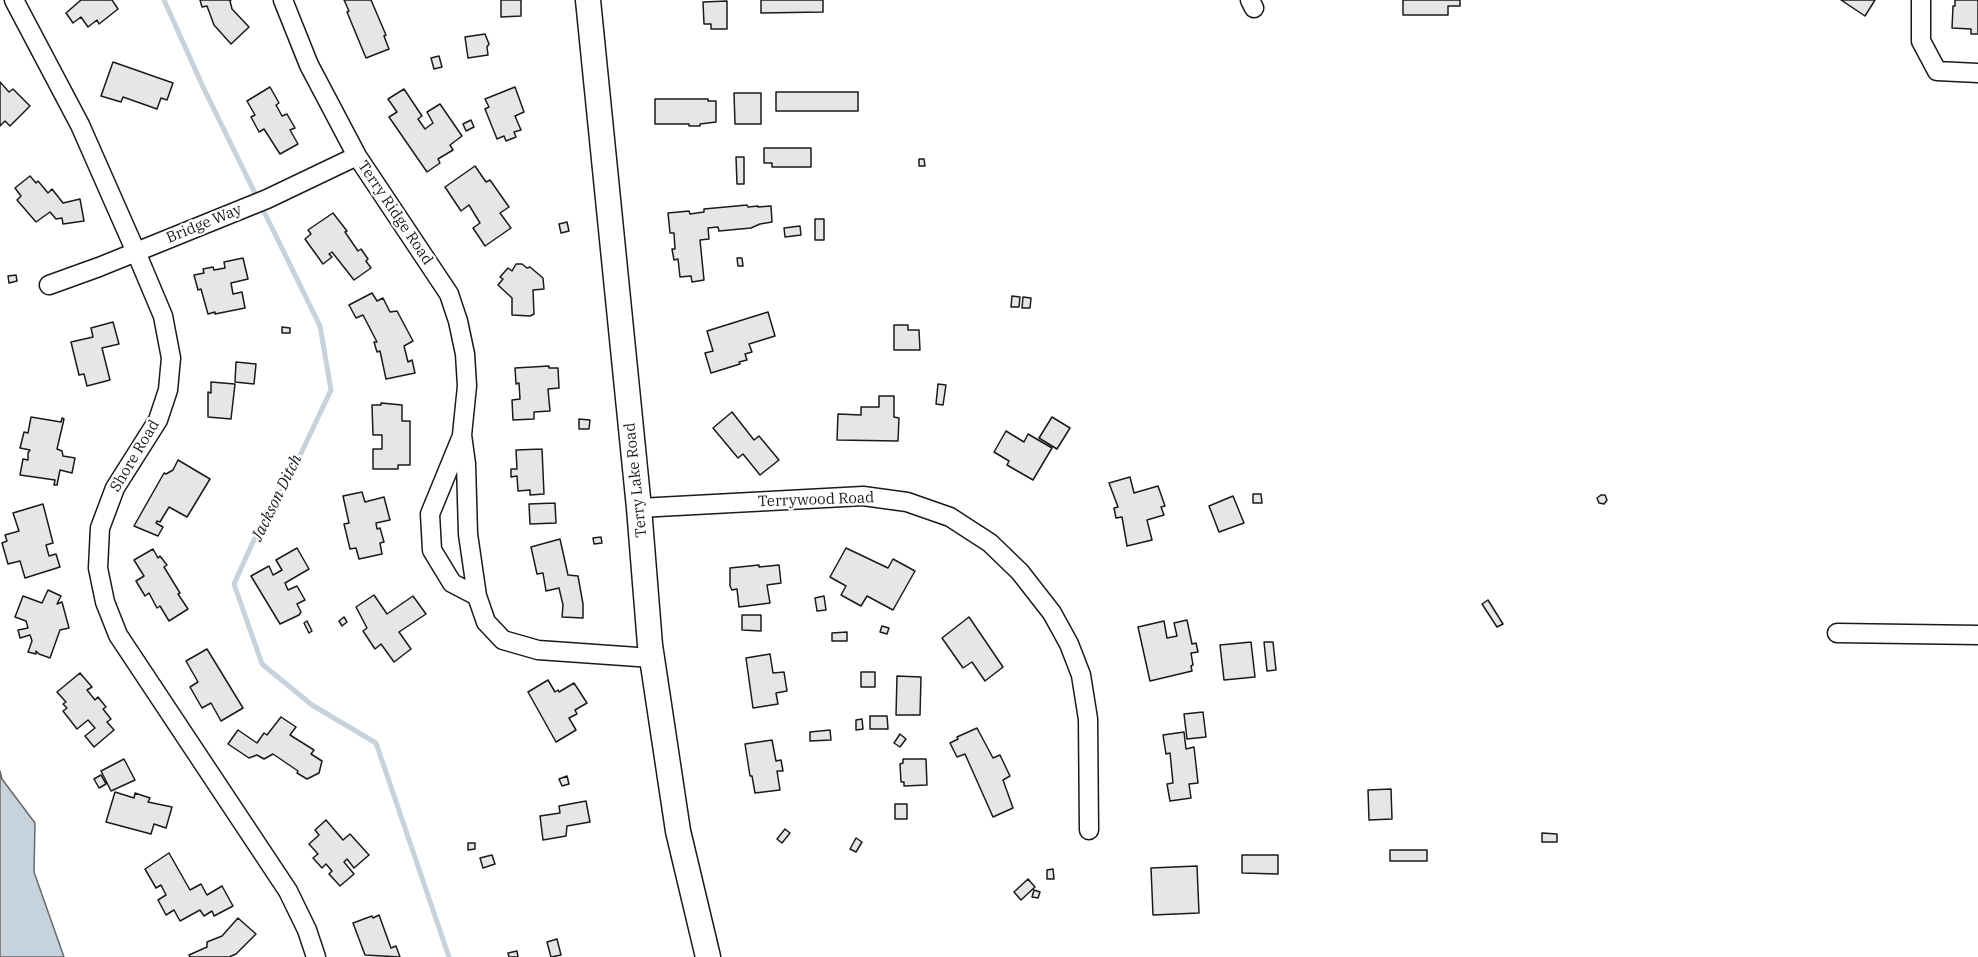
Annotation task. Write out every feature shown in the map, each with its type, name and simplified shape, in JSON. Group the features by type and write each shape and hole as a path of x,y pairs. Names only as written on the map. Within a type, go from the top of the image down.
{"main road":[{"name":"Terry Lake Road","path":"588,0 652,658 678,831 708,957"}],"street":[{"name":"Shore Road","path":"14,0 80,125 136,252 163,316 171,358 168,390 158,420 115,488 100,528 98,568 105,602 118,635 288,891 307,930 316,957"},
{"name":"Terry Ridge Road","path":"283,0 309,65 357,156 449,294 458,321 465,354 467,386 462,435 466,464 468,534 477,596 486,622 503,640 538,650 652,658"},
{"path":"1921,0 1921,41 1937,71 1978,73"},
{"name":"Bridge Way","path":"49,285 267,199 357,156"},
{"name":"Terry Ridge Road","path":"462,435 430,514 432,550 452,583 477,596"},
{"name":"Terrywood Road","path":"639,508 863,496 907,502 950,518 990,543 1020,572 1052,613 1069,644 1081,675 1088,719 1089,830"},
{"path":"1837,633 1978,635"}],"shaded area":[{"path":"0,771 2,779 35,823 34,872 64,957 0,957"}],"building":[{"path":"81,0 112,0 118,9 99,24 97,20 88,27 81,17 73,23 66,13"},
{"path":"200,0 231,0 232,9 249,27 231,44 214,25 207,6 202,7"},
{"path":"344,0 371,0 386,35 384,36 389,49 366,58"},
{"path":"501,0 521,0 521,16 501,17"},
{"path":"761,0 823,0 823,12 761,13"},
{"path":"1403,0 1460,0 1460,6 1448,6 1448,15 1403,15"},
{"path":"1841,0 1875,0 1865,16"},
{"path":"1955,0 1978,0 1978,34 1971,34 1971,29 1952,28"},
{"path":"727,1 727,29 711,29 711,24 704,24 703,2"},
{"path":"485,34 489,44 488,55 468,58 465,37"},
{"path":"439,56 442,67 434,69 431,58"},
{"path":"113,62 173,83 167,100 161,98 157,109 123,97 121,102 101,96"},
{"path":"0,82 9,92 13,89 30,106 10,126 5,121 0,126"},
{"path":"270,87 279,103 276,105 282,116 287,114 295,128 290,130 298,144 280,154 264,129 259,132 251,117 255,115 247,101"},
{"path":"515,87 524,112 515,116 521,130 514,132 516,137 506,141 504,136 497,139 485,109 489,107 485,99"},
{"path":"404,89 422,116 418,119 425,129 433,123 427,112 440,104 462,136 450,145 453,150 438,159 440,163 427,172 389,117 397,112 388,99"},
{"path":"776,92 858,92 858,111 776,111"},
{"path":"734,93 761,93 761,124 735,124"},
{"path":"655,99 716,101 716,122 700,124 700,126 655,124"},
{"path":"471,120 474,127 466,131 463,124"},
{"path":"764,148 811,148 811,167 772,167 772,163 764,163"},
{"path":"736,157 744,157 744,184 737,184"},
{"path":"919,159 924,159 925,166 919,166"},
{"path":"475,166 486,182 490,180 509,207 500,213 511,228 485,246 473,228 480,223 469,205 461,211 445,187"},
{"path":"30,176 36,183 38,181 48,193 52,189 63,203 80,199 84,221 63,224 62,218 56,219 50,212 36,222 17,200 21,196 15,188"},
{"path":"747,205 748,207 771,206 772,222 751,228 719,231 718,227 708,228 709,239 700,240 704,280 692,282 691,276 680,277 678,259 674,260 672,249 675,249 674,233 670,233 668,213 689,211 690,214 704,212 704,209"},
{"path":"333,213 347,231 345,232 358,251 361,249 368,259 366,261 371,268 354,280 332,252 329,254 332,257 323,264 305,239 311,234 308,230"},
{"path":"815,219 824,219 824,240 815,240"},
{"path":"567,222 569,231 561,233 559,224"},
{"path":"800,226 801,235 785,237 784,228"},
{"path":"243,258 248,279 231,283 233,294 242,292 245,308 208,314 201,289 198,290 194,275 204,273 203,269 225,268 224,262"},
{"path":"737,258 742,258 743,266 738,266"},
{"path":"516,264 530,267 543,278 544,289 533,290 534,314 530,316 512,315 512,298 498,285 503,279 500,277 508,268 512,271"},
{"path":"16,275 17,281 9,283 8,276"},
{"path":"372,293 377,301 383,298 390,312 397,311 413,341 404,346 408,362 412,360 415,373 386,379 380,351 377,352 374,342 377,342 363,315 356,318 349,305"},
{"path":"1012,296 1020,297 1019,307 1011,307"},
{"path":"1023,297 1031,298 1030,308 1022,308"},
{"path":"768,312 775,336 749,344 752,352 745,354 747,360 711,373 705,353 713,351 707,331"},
{"path":"113,322 119,344 102,348 110,380 87,386 84,374 79,375 71,342 93,337 91,328"},
{"path":"894,325 908,325 908,330 919,330 920,350 894,350"},
{"path":"282,327 290,328 290,333 282,333"},
{"path":"236,362 256,364 254,384 235,382"},
{"path":"549,366 549,368 558,368 559,388 548,389 550,411 534,412 534,419 513,420 512,400 520,399 515,368"},
{"path":"211,382 235,384 231,419 208,417 208,392 211,393"},
{"path":"938,384 946,385 943,405 936,404"},
{"path":"879,396 894,396 894,417 899,418 898,441 837,440 838,414 861,415 861,407 879,407"},
{"path":"381,403 402,405 402,421 410,421 410,465 398,465 398,469 373,469 373,449 382,449 382,435 373,435 372,405 381,405"},
{"path":"732,412 754,440 759,436 779,460 760,475 743,454 738,458 713,428"},
{"path":"31,417 61,422 62,418 64,419 57,449 62,451 63,456 75,458 72,473 60,470 57,485 54,485 55,480 20,475 23,459 28,460 30,450 20,448 24,432 28,433"},
{"path":"1052,417 1070,428 1057,449 1039,438"},
{"path":"579,419 590,420 589,429 579,429"},
{"path":"1006,431 1024,442 1028,434 1052,448 1033,480 1007,465 1009,461 994,452"},
{"path":"542,449 544,494 530,495 530,490 518,491 517,476 511,477 511,469 517,469 516,450"},
{"path":"178,460 210,479 187,517 169,507 160,522 156,523 163,527 158,536 134,526 164,473 173,470"},
{"path":"1130,477 1134,493 1158,486 1165,506 1161,507 1164,515 1147,520 1152,540 1127,546 1122,517 1116,518 1114,508 1118,507 1109,483"},
{"path":"362,492 365,502 384,497 390,520 376,523 384,542 380,543 382,554 359,559 356,548 350,549 344,524 349,523 343,496"},
{"path":"1253,494 1261,494 1262,503 1253,503"},
{"path":"1605,495 1607,500 1604,504 1599,503 1597,498"},
{"path":"1233,496 1244,523 1219,532 1209,506"},
{"path":"555,503 556,523 530,524 529,504"},
{"path":"43,504 53,543 46,545 49,556 56,554 60,567 25,578 20,561 8,564 2,543 7,541 5,535 19,531 13,513"},
{"path":"601,537 602,543 594,544 593,538"},
{"path":"560,539 568,575 578,576 583,618 562,617 563,605 559,588 546,591 543,573 537,574 531,547"},
{"path":"297,548 309,569 285,583 288,590 297,586 305,600 297,604 301,612 299,615 280,624 251,576 269,566 273,575 282,570 276,560"},
{"path":"846,548 888,568 893,559 915,571 893,610 867,596 861,606 841,595 846,586 830,577"},
{"path":"153,549 158,558 160,556 167,565 164,567 188,609 169,621 160,606 157,608 149,593 145,596 136,581 144,576 134,560"},
{"path":"759,565 759,567 779,565 781,583 767,585 770,603 739,607 737,589 732,590 730,586 730,568"},
{"path":"48,590 61,596 57,604 62,602 69,628 60,630 50,658 36,651 36,654 28,652 32,641 30,635 20,638 18,630 28,628 26,621 15,617 23,596 42,603"},
{"path":"374,595 387,614 413,596 426,614 399,632 411,649 394,662 381,644 375,649 363,631 367,628 356,607"},
{"path":"824,596 826,610 817,611 815,598"},
{"path":"1488,600 1503,624 1497,627 1482,604"},
{"path":"742,615 761,615 761,631 742,630"},
{"path":"344,617 347,622 342,626 339,621"},
{"path":"969,617 1003,667 985,681 972,662 963,668 942,638"},
{"path":"1187,620 1192,644 1196,643 1198,652 1191,653 1192,671 1150,681 1138,627 1164,621 1167,638 1177,636 1174,623"},
{"path":"307,621 312,631 309,633 304,623"},
{"path":"882,626 889,628 887,634 880,632"},
{"path":"847,632 847,641 832,641 832,633"},
{"path":"1251,642 1255,677 1224,680 1220,645"},
{"path":"1264,642 1273,642 1276,670 1267,671"},
{"path":"207,649 243,708 221,721 211,703 202,708 190,687 198,682 186,661"},
{"path":"770,654 773,673 784,672 787,691 776,693 778,704 753,708 746,658"},
{"path":"861,672 875,672 875,687 861,687"},
{"path":"80,673 92,687 87,690 95,700 98,697 106,707 103,709 111,719 107,722 114,730 94,747 85,736 95,728 88,720 77,729 63,711 67,708 63,704 66,702 57,692"},
{"path":"897,676 921,677 920,715 896,715"},
{"path":"548,680 555,692 574,683 587,703 575,710 577,714 569,718 576,730 556,742 528,692"},
{"path":"1203,712 1206,737 1187,739 1184,714"},
{"path":"870,716 887,716 888,729 870,729"},
{"path":"281,717 296,727 290,735 314,750 311,754 322,761 319,773 307,779 273,754 264,759 257,755 249,758 228,744 238,730 257,743 264,733 267,735"},
{"path":"862,719 863,729 856,730 856,720"},
{"path":"977,728 993,758 1000,755 1010,776 1003,780 1013,808 993,817 965,754 957,757 950,743 958,739 957,737"},
{"path":"830,730 831,740 810,741 810,732"},
{"path":"1184,732 1186,749 1194,747 1198,783 1189,784 1191,798 1170,801 1167,784 1173,783 1170,753 1166,754 1163,735"},
{"path":"900,734 906,739 900,747 894,743"},
{"path":"772,740 776,761 781,760 783,771 777,771 780,790 755,793 745,744"},
{"path":"124,759 135,780 111,791 101,771"},
{"path":"903,759 926,759 927,785 904,786 904,782 901,782 900,764 903,763"},
{"path":"101,775 106,784 99,788 94,779"},
{"path":"567,776 569,784 562,786 559,779"},
{"path":"1391,789 1392,819 1369,820 1368,790"},
{"path":"115,792 134,798 135,793 150,798 148,802 172,807 166,828 154,824 151,834 106,822"},
{"path":"586,801 590,822 567,826 566,836 543,840 540,816 560,813 559,806"},
{"path":"895,804 907,804 907,819 895,819"},
{"path":"326,820 343,840 350,834 369,855 354,868 347,859 344,862 354,874 340,886 329,874 332,871 326,864 322,868 313,858 318,854 309,844 319,835 315,830"},
{"path":"785,829 790,833 782,843 777,839"},
{"path":"1542,833 1557,834 1557,842 1542,842"},
{"path":"856,838 862,842 856,852 850,849"},
{"path":"468,843 475,843 475,849 468,850"},
{"path":"1390,850 1427,850 1427,861 1390,861"},
{"path":"169,853 190,890 201,884 207,895 222,886 233,906 214,916 212,911 204,916 200,910 180,921 174,910 166,915 158,900 166,895 161,885 156,888 145,869"},
{"path":"492,855 495,864 483,868 480,858"},
{"path":"1242,855 1278,855 1278,874 1242,873"},
{"path":"1197,866 1199,913 1153,915 1151,868"},
{"path":"1053,869 1054,879 1047,879 1047,870"},
{"path":"1028,879 1035,887 1021,900 1014,892"},
{"path":"1034,890 1040,892 1038,898 1032,897"},
{"path":"379,915 391,948 396,946 400,957 365,955 353,923"},
{"path":"238,918 256,934 236,954 229,957 190,957 189,955 207,947 207,942 222,936"},
{"path":"557,939 561,955 551,957 547,942"},
{"path":"517,951 518,957 509,957 508,953"}],"waterway":[{"name":"Jackson Ditch","path":"164,0 204,89 320,326 331,390 234,584 262,664 312,705 376,743 449,957"}]}
